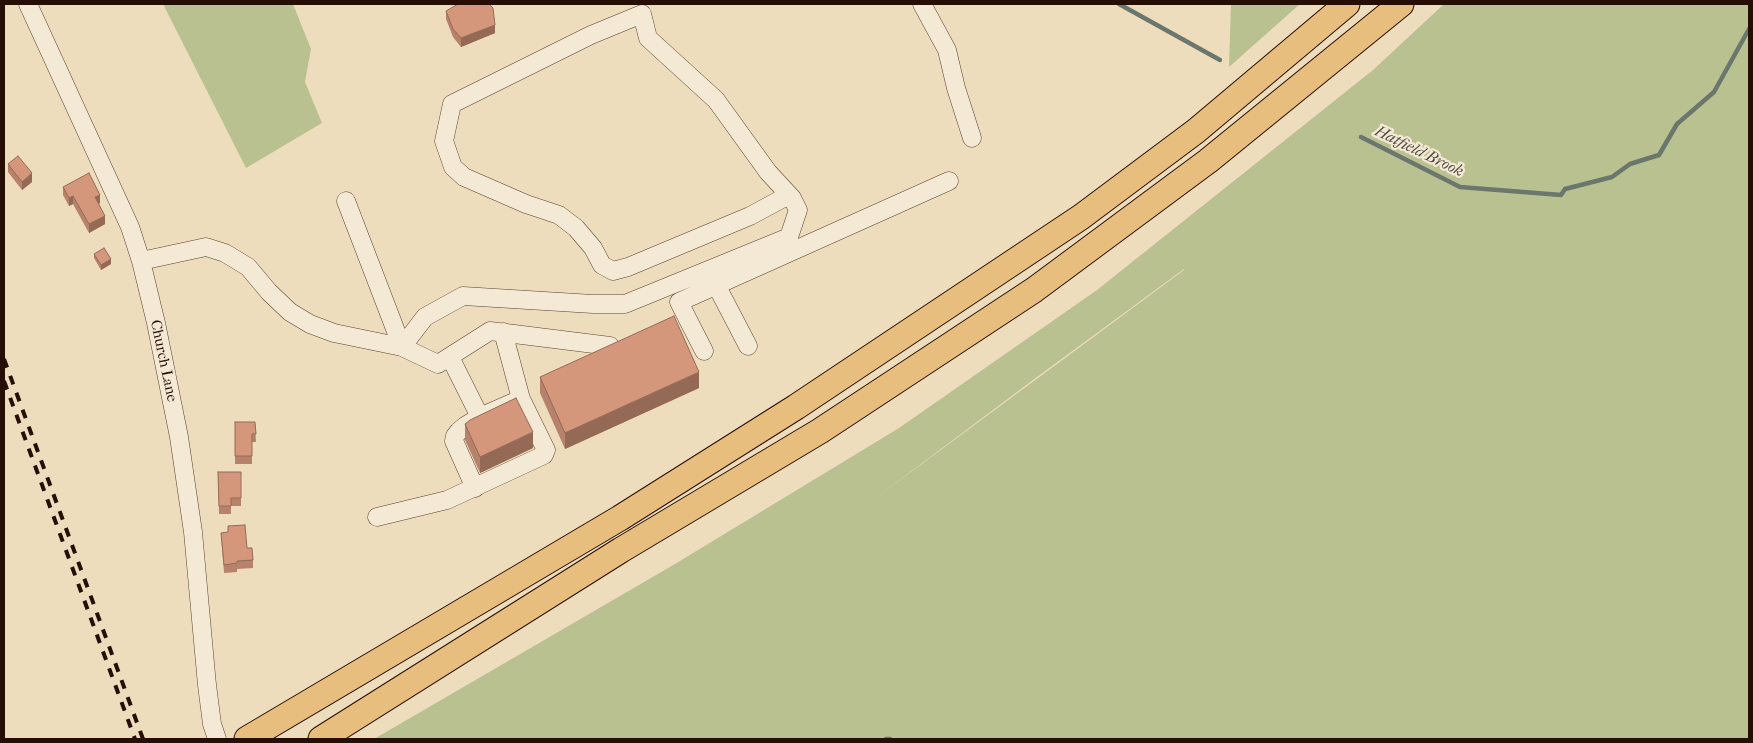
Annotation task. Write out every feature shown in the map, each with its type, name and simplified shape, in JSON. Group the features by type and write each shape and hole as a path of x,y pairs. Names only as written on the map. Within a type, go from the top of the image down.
{"highway":[{"path":"247,739 620,518 796,407 1081,217 1196,131 1347,4"},
{"path":"321,739 621,550 820,431 1034,290 1208,160 1401,4"}],"street":[{"name":"Church Lane","path":"28,4 130,227 141,261 156,323 179,437 193,532 207,685 212,724 217,739"},
{"path":"922,4 946,50 972,138"},
{"path":"402,347 425,317 463,296 593,304 625,304 789,237 798,210 789,195 768,172 716,100 648,38 640,9 452,104 444,140 453,167 464,177 526,204 559,215 576,228 588,241 602,265 614,271 628,267 750,216 789,195"},
{"path":"704,352 679,302 949,181"},
{"path":"346,201 402,347"},
{"path":"141,261 206,247 225,253 248,267 269,292 290,312 310,324 334,333 402,347 438,364 490,331 610,346"},
{"path":"709,270 748,346"},
{"path":"377,517 447,500 540,457 546,452 521,399 503,332"},
{"path":"450,356 480,417"},
{"path":"475,488 454,441 455,436 465,426 480,417 521,399"}],"green space":[{"path":"163,4 293,4 311,49 305,82 322,123 246,168"},
{"path":"1231,4 1300,4 1229,67"},
{"path":"1444,4 1749,4 1749,739 374,739 675,564 899,428 1097,290 1373,70","holes":["1184,270 873,500 1033,380"]}],"building":[{"path":"458,4 489,4 493,8 495,25 461,38 453,29 446,11"},
{"path":"18,156 32,173 22,182 8,164"},
{"path":"89,173 100,195 95,197 105,216 89,224 73,196 69,198 63,187"},
{"path":"104,248 111,259 101,265 94,254"},
{"path":"674,316 699,372 565,433 540,377"},
{"path":"516,398 533,432 480,457 465,424"},
{"path":"235,422 255,422 256,434 252,434 252,456 235,456"},
{"path":"218,472 241,472 241,498 231,498 231,506 219,506"},
{"path":"245,525 247,548 252,548 253,560 237,561 237,563 224,565 221,533 228,532 228,526"}],"waterway":[{"name":"Hatfield Brook","path":"1119,4 1220,60"},
{"name":"Hatfield Brook","path":"1361,137 1460,187 1561,195 1565,189 1612,177 1630,164 1659,155 1677,124 1714,92 1749,29"}],"railway":[{"path":"4,359 143,739"},
{"path":"4,381 135,739"}]}
